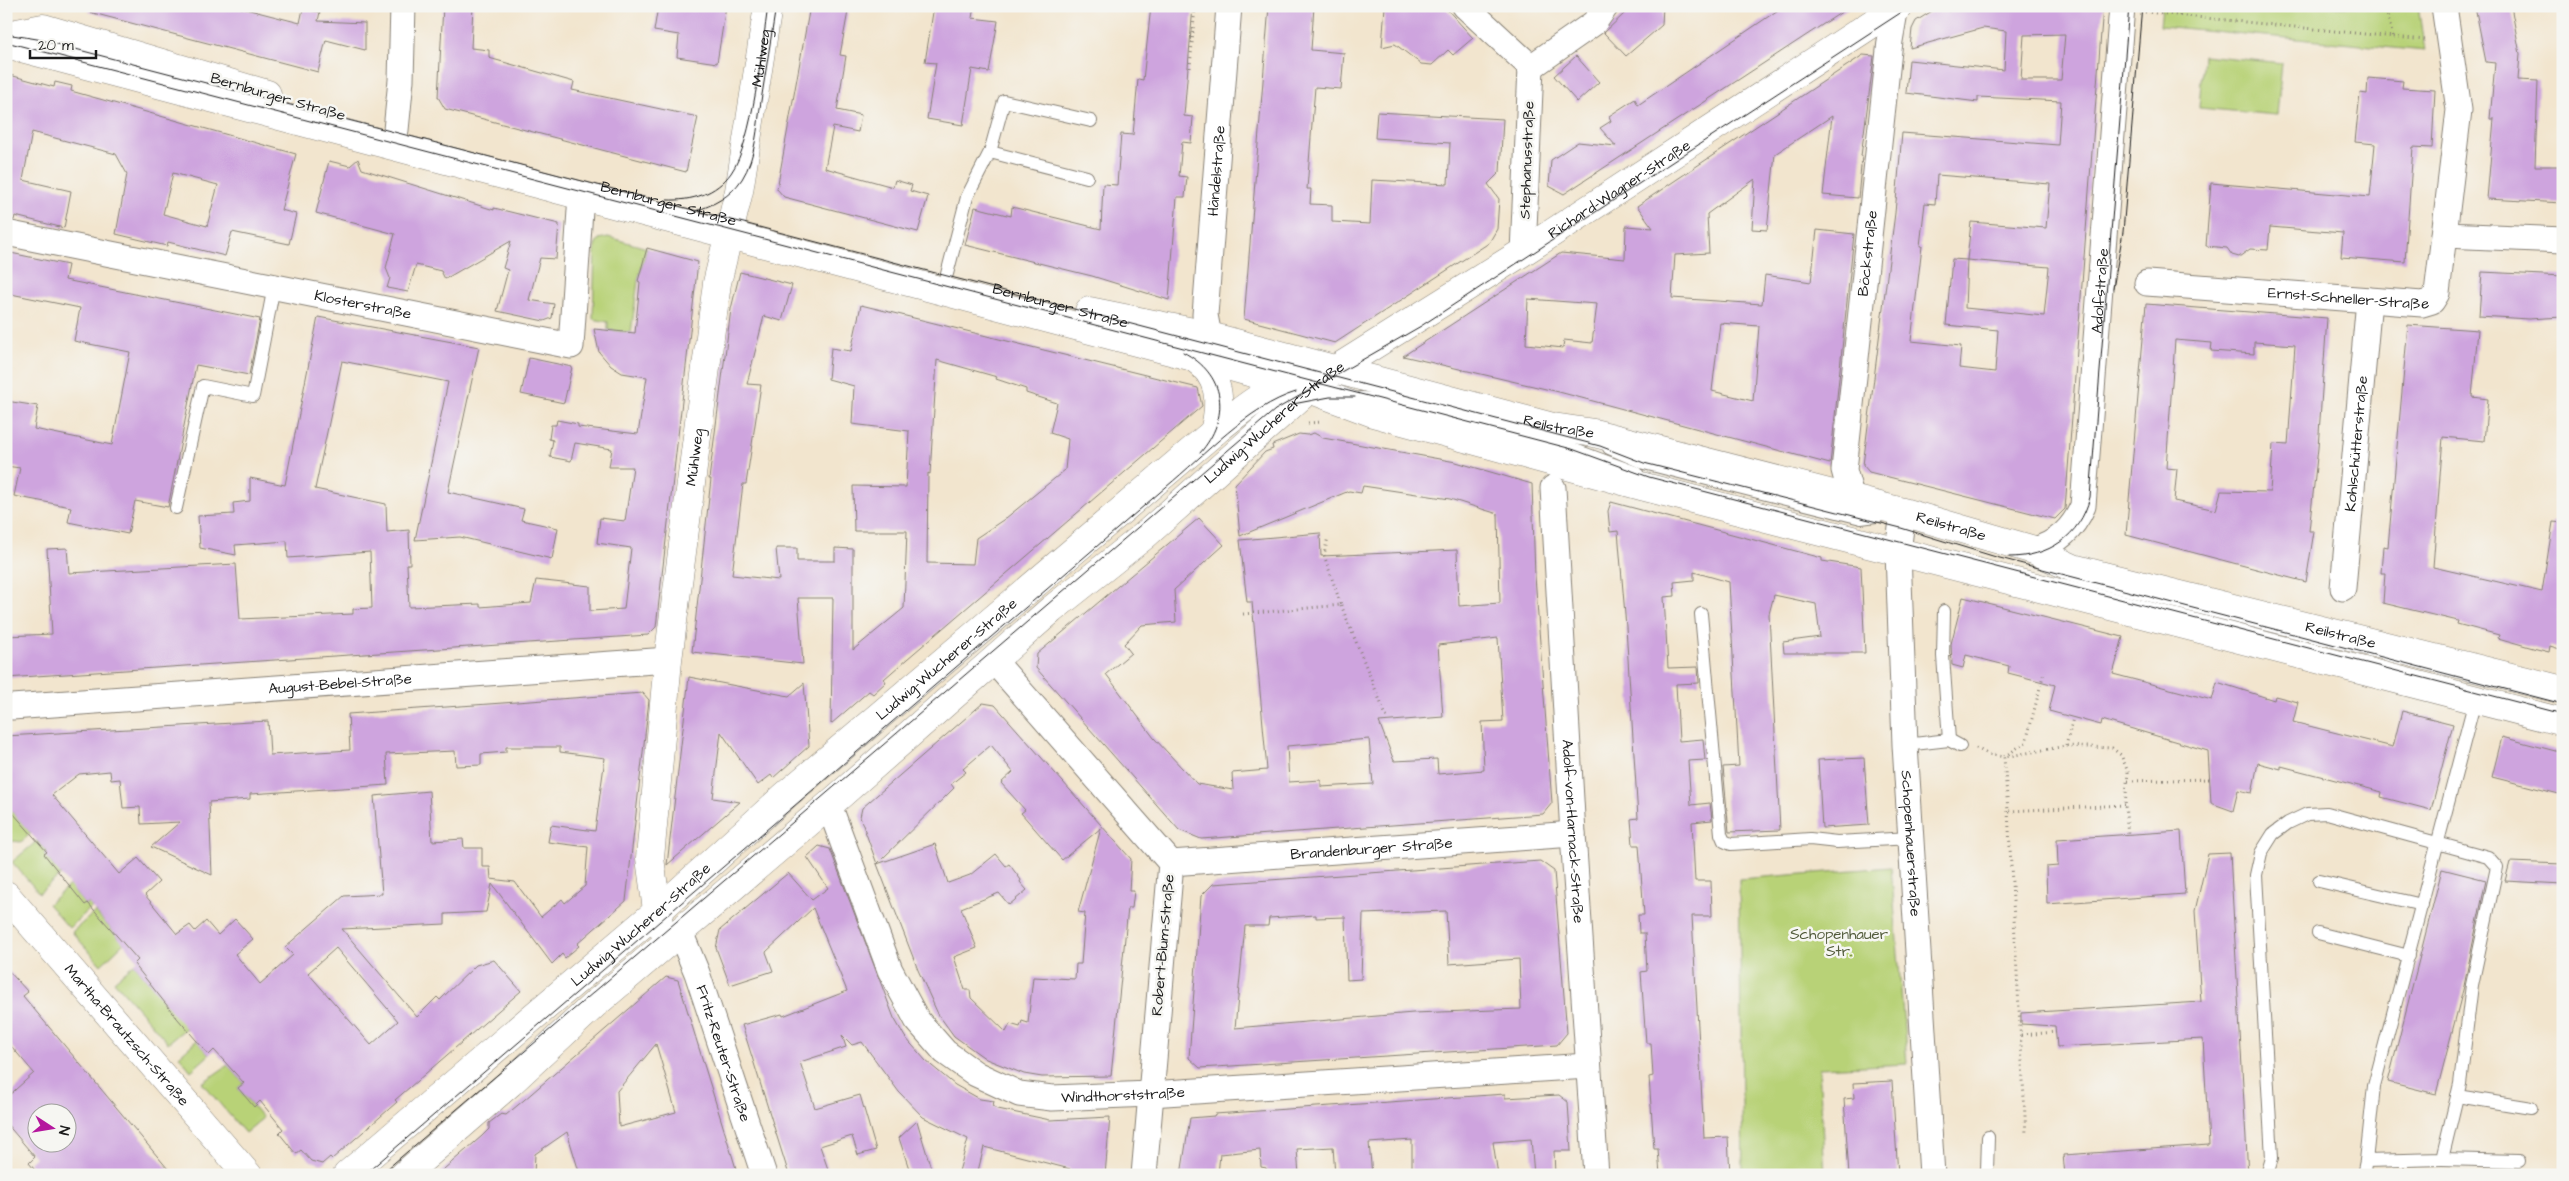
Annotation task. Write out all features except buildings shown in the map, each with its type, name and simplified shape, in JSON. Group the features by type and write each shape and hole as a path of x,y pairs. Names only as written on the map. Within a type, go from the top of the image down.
{"street":[{"path":"396,130 401,80 403,6"},
{"name":"Mühlweg","path":"648,959 659,936 659,910 653,887 650,858 668,660 717,283 731,226 768,6"},
{"name":"Händelstraße","path":"1209,336 1205,315 1229,6"},
{"path":"1466,6 1531,67 1594,23 1606,6"},
{"name":"Ernst-Schneller-Straße","path":"2147,283 2422,304 2432,301 2437,293 2459,110 2444,6"},
{"name":"Richard-Wagner-Straße","path":"1336,369 1523,252 1897,7"},
{"name":"Böckstraße","path":"1852,499 1844,470 1891,33 1897,7"},
{"name":"Adolfstraße","path":"2034,550 2056,540 2075,524 2083,506 2122,8"},
{"name":"Bernburger Straße","path":"6,35 44,28 254,91 1309,390"},
{"name":"Bernburger Straße","path":"6,44 581,195 947,274 1122,319 1209,336 1336,369"},
{"name":"Stephanusstraße","path":"1523,252 1531,67"},
{"name":"Klosterstraße","path":"6,233 571,346 581,195"},
{"path":"2445,235 2563,240"},
{"name":"Kohlschütterstraße","path":"2344,588 2369,300"},
{"path":"1193,357 1206,368 1217,385 1220,402 1214,432"},
{"name":"Reilstraße","path":"1336,369 1554,426 1594,433 1903,512 2034,550 2073,568 2563,690"},
{"name":"Ludwig-Wucherer-Straße","path":"404,1175 648,959 1051,610 1144,536 1309,390 1336,369"},
{"name":"Reilstraße","path":"1309,390 1373,413 1703,502 2563,722"},
{"name":"Ludwig-Wucherer-Straße","path":"347,1175 659,910 794,788 1214,432 1250,404 1309,390"},
{"name":"Adolf-von-Harnack-Straße","path":"1553,488 1572,834 1596,1175"},
{"name":"Schopenhauerstraße","path":"1903,512 1898,552 1904,745 1932,1175"},
{"name":"August-Bebel-Straße","path":"12,707 668,660"},
{"name":"Robert-Blum-Straße","path":"994,661 1171,863 1144,1175"},
{"name":"Windthorststraße","path":"828,805 890,970 916,1020 945,1052 976,1074 1019,1094 1052,1098 1150,1094 1588,1066"},
{"name":"Brandenburger Straße","path":"1171,863 1572,834"},
{"name":"Martha-Brautzsch-Straße","path":"6,895 248,1175"},
{"name":"Fritz-Reuter-Straße","path":"680,932 697,973 764,1175"}],"lane":[{"path":"947,274 967,197 990,152 1004,101 1091,121"},
{"path":"990,152 1087,177"},
{"path":"176,508 202,386 253,396 274,286"},
{"path":"1554,426 1644,463 1861,518 1903,512"},
{"path":"1904,745 1955,743 1943,656 1944,611"},
{"path":"1701,614 1721,834 1724,841 1731,844 1810,839 1837,842 1911,838"},
{"path":"2363,1175 2374,1086 2475,700"},
{"path":"2267,1175 2272,1158 2256,875 2261,853 2272,834 2288,823 2307,814 2327,813 2438,842 2488,857 2497,867 2472,985 2457,1096 2442,1159"},
{"path":"2319,881 2422,905"},
{"path":"2318,933 2409,956"},
{"path":"2457,1096 2531,1108"},
{"path":"1983,1175 1987,1171 1988,1137"},
{"path":"2366,1161 2442,1159 2520,1161"}],"path":[{"path":"1190,68 1195,6"},
{"path":"2180,16 2181,6"},
{"path":"2385,6 2393,37"},
{"path":"2122,8 2180,16 2450,42"},
{"path":"1328,536 1324,555 1341,605 1387,718"},
{"path":"1243,614 1341,605"},
{"path":"2004,757 2026,742 2044,672"},
{"path":"2066,746 2073,718"},
{"path":"1955,743 1963,740 1988,754 2004,757 2066,746 2112,748 2121,755 2128,772 2125,806 2128,834"},
{"path":"2004,757 2026,1134"},
{"path":"2128,781 2210,780"},
{"path":"2008,811 2125,806"},
{"path":"2021,1035 2056,1032"}],"green space":[{"path":"2162,6 2418,6 2425,51 2160,26"},
{"path":"2203,55 2282,63 2277,115 2199,108"},
{"path":"608,237 647,248 638,281 631,333 608,330 608,322 593,319 595,246 599,239"},
{"path":"9,808 31,833 21,842 13,841 6,847 6,811"},
{"path":"37,841 47,852 44,854 56,869 64,872 39,893 12,862"},
{"name":"Schopenhauer Str.","path":"1891,867 1907,1064 1819,1068 1825,1175 1743,1175 1739,879"},
{"path":"72,883 74,891 85,905 88,903 92,907 69,928 48,904"},
{"path":"95,912 124,943 101,965 72,932"},
{"path":"134,964 177,1017 191,1024 168,1043 114,981"},
{"path":"197,1040 209,1055 191,1071 179,1056"},
{"path":"228,1065 244,1083 238,1088 263,1118 245,1133 202,1083"}],"tram line":[{"path":"667,200 685,199 711,191 725,180 739,159 756,93 768,6"},
{"path":"695,211 709,206 727,195 742,179 747,170 755,142 776,6"},
{"path":"380,1175 1275,410 1421,326 1911,6"},
{"path":"2009,557 2037,553 2049,549 2060,542 2079,523 2090,497 2129,6"},
{"path":"2113,289 2123,232 2142,6"},
{"path":"6,34 37,39 1600,446 1644,463 1901,528 1996,557 2563,704"},
{"path":"6,42 1572,449 1649,477 2563,714"},
{"path":"1183,352 1197,361 1208,372 1215,384 1219,397 1220,411 1216,425 1210,439 1200,453"},
{"path":"364,1175 1227,433 1260,409 1296,392"},
{"path":"1293,404 1330,397 1355,397"}]}
